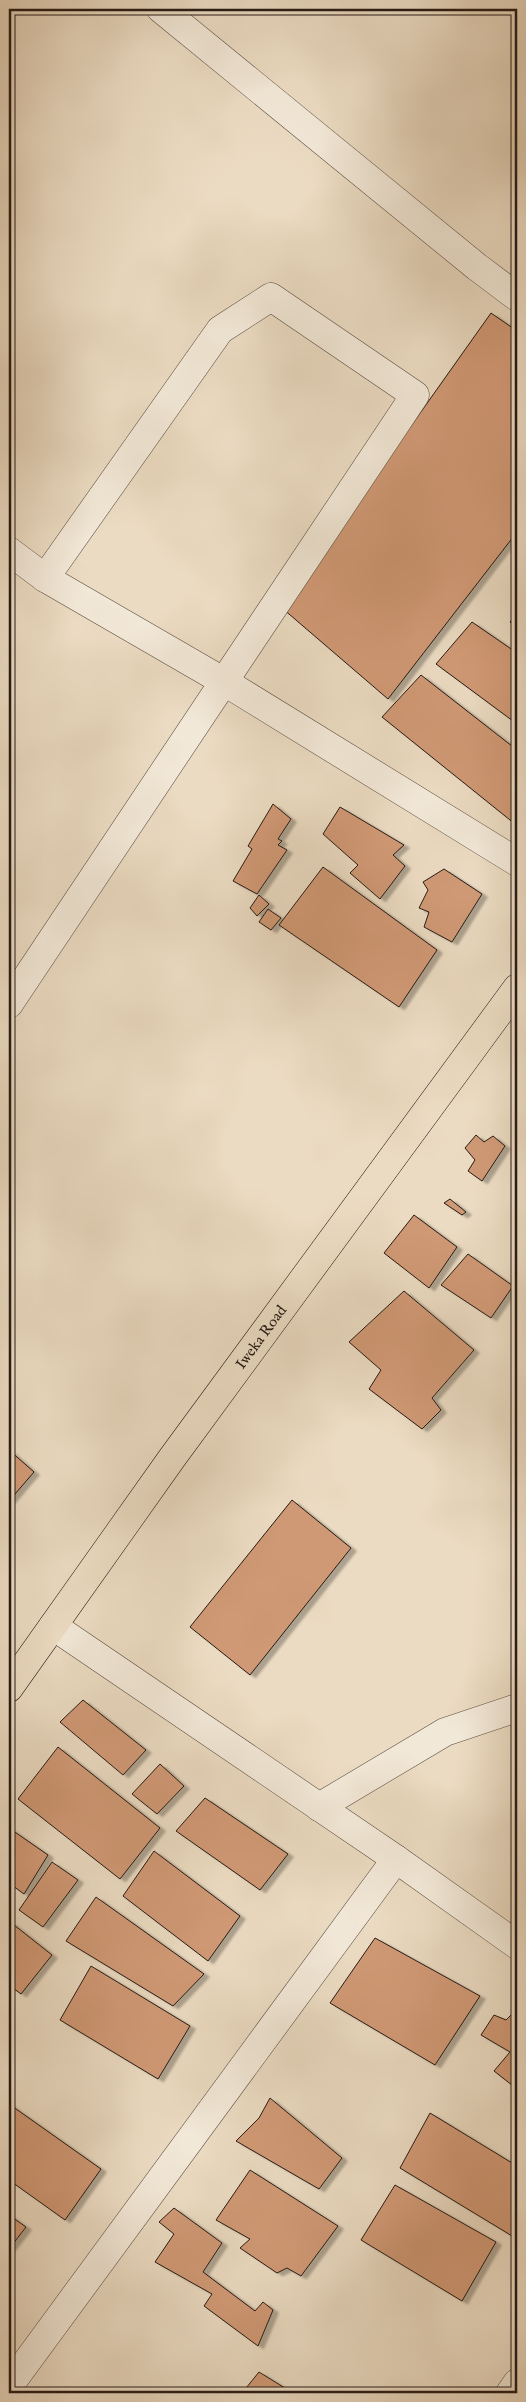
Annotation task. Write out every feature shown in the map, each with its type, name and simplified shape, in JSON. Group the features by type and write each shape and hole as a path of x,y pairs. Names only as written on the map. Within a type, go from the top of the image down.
{"main road":[{"name":"Iweka Road","path":"9,1688 172,1458 517,988"}],"street":[{"path":"161,9 517,297"},
{"path":"9,1004 415,395 271,297 220,330 45,578"},
{"path":"9,551 45,578 223,681 517,862"},
{"path":"52,1626 396,1859 517,1945"},
{"path":"319,1807 445,1732 517,1708"},
{"path":"9,2386 396,1859"},
{"path":"510,2393 517,2383"}],"building":[{"path":"491,313 517,331 517,532 388,699 282,608"},
{"path":"517,614 517,627 510,622"},
{"path":"472,622 517,653 517,724 436,664"},
{"path":"421,675 517,750 517,820 515,824 382,717"},
{"path":"273,804 291,819 278,839 282,841 278,845 287,850 257,894 233,881 252,849 248,846"},
{"path":"340,807 404,845 393,855 405,866 380,899 350,873 358,865 323,834"},
{"path":"323,867 437,950 399,1007 279,925"},
{"path":"444,869 482,894 452,942 424,927 429,912 419,908 428,890 423,882"},
{"path":"259,895 269,904 257,916 250,908"},
{"path":"268,909 281,918 271,930 259,922"},
{"path":"476,1135 484,1142 493,1136 505,1146 482,1181 468,1171 475,1160 465,1148"},
{"path":"450,1199 466,1212 462,1215 444,1203"},
{"path":"414,1215 457,1247 429,1288 384,1253"},
{"path":"468,1254 513,1286 491,1318 441,1285"},
{"path":"404,1291 474,1350 432,1398 441,1410 422,1429 369,1389 381,1370 349,1342"},
{"path":"9,1450 34,1472 9,1501"},
{"path":"292,1500 351,1548 250,1675 190,1627"},
{"path":"83,1700 146,1750 123,1775 60,1722"},
{"path":"58,1747 160,1828 120,1879 18,1799"},
{"path":"160,1764 184,1786 157,1814 132,1794"},
{"path":"205,1798 288,1854 260,1890 176,1831"},
{"path":"9,1828 48,1855 24,1894 9,1883"},
{"path":"154,1851 240,1916 208,1961 123,1896"},
{"path":"52,1862 78,1880 43,1927 19,1910"},
{"path":"96,1897 204,1974 173,2006 66,1941"},
{"path":"9,1921 52,1955 21,1994 9,1985"},
{"path":"375,1938 480,1996 435,2065 330,2003"},
{"path":"91,1966 190,2026 158,2079 60,2020"},
{"path":"517,2009 517,2089 494,2071 510,2052 481,2035 494,2015 506,2020"},
{"path":"270,2098 342,2158 319,2189 236,2141 259,2118"},
{"path":"9,2104 101,2169 65,2220 9,2180"},
{"path":"430,2113 517,2166 517,2239 400,2168"},
{"path":"250,2170 338,2226 301,2276 287,2268 277,2273 240,2248 250,2239 216,2220"},
{"path":"395,2185 496,2242 462,2301 361,2240"},
{"path":"174,2208 222,2243 203,2272 255,2311 263,2302 273,2310 258,2346 204,2306 212,2294 155,2262 174,2234 159,2222"},
{"path":"9,2215 26,2227 9,2249"},
{"path":"259,2372 293,2393 242,2393"}]}
